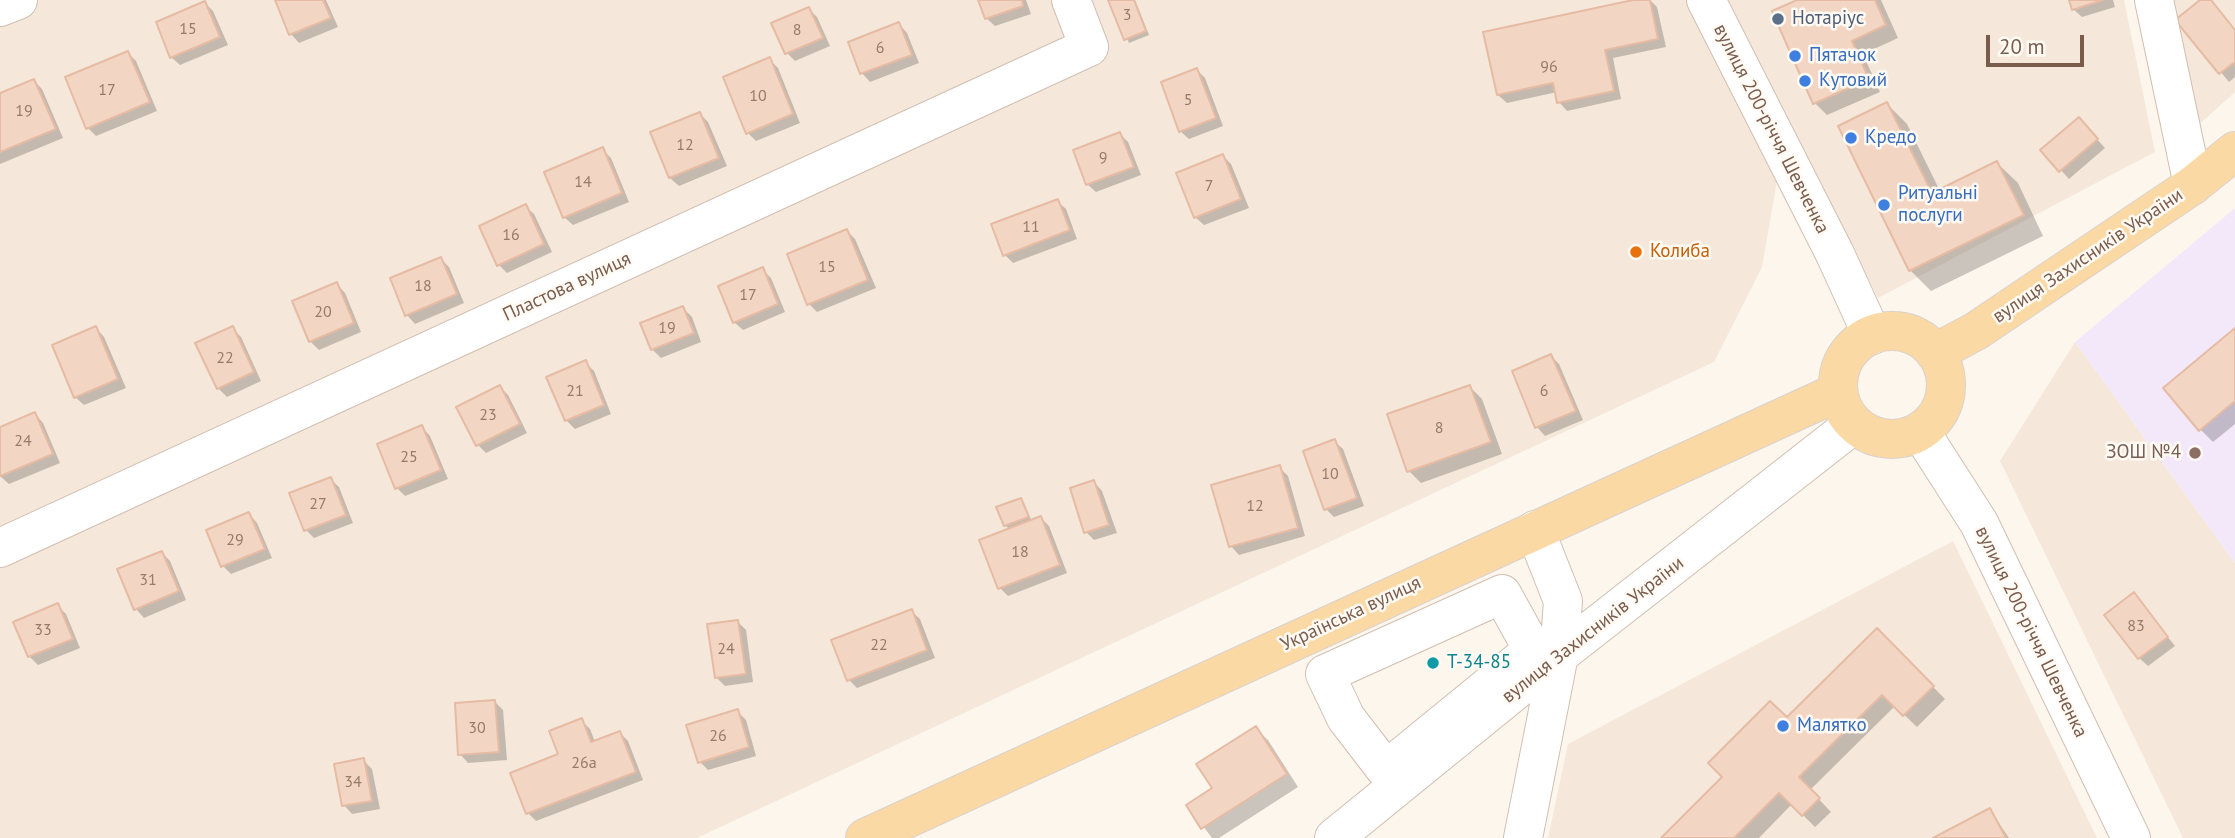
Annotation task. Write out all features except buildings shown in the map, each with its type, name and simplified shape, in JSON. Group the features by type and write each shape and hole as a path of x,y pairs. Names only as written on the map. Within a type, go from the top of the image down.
{"main road":[{"name":"вулиця Захисників України","path":"1935,353 1976,331 2193,185 2235,151"},
{"path":"1889,331 1907,333 1923,341 1935,353 1943,369 1944,396 1933,420 1920,431 1904,438 1886,439 1869,434 1846,408 1838,374 1845,357 1856,344 1871,335 1889,331"},
{"name":"Українська вулиця","path":"864,838 1535,530 1846,408"}],"street":[{"path":"0,7 18,0"},
{"name":"Пластова вулиця","path":"0,548 1089,47 1071,0"},
{"name":"вулиця 200-річчя Шевченка","path":"1706,0 1835,254 1871,335"},
{"path":"2154,0 2193,185"},
{"name":"вулиця Захисників України","path":"1334,838 1559,655 1846,408"},
{"name":"вулиця 200-річчя Шевченка","path":"1920,431 1979,523 2131,838"},
{"path":"1523,838 1559,655 1563,601 1535,530"},
{"path":"1502,594 1534,650 1386,770 1346,718 1325,674 1502,594"}],"shaded area":[{"path":"0,0 1686,0 1777,181 1762,267 1714,362 697,838 0,838"},
{"path":"1728,0 2124,0 2155,152 1878,298"},
{"path":"2170,0 2235,0 2235,92 2194,129"},
{"name":"ЗОШ №4","path":"2235,208 2235,563 2075,342"},
{"path":"2075,342 2235,563 2235,838 2183,838 2000,461"},
{"path":"1953,541 2097,838 1548,838 1568,744"}],"place":[{"name":"Нотаріус","path":"1778,19"},
{"name":"Пятачок","path":"1795,56"},
{"name":"Кутовий","path":"1805,81"},
{"name":"Кредо","path":"1851,138"},
{"name":"Ритуальні послуги","path":"1884,205"},
{"name":"Колиба","path":"1636,252"},
{"name":"ЗОШ №4","path":"2195,453"},
{"name":"Т-34-85","path":"1433,663"},
{"name":"Малятко","path":"1783,726"}]}
